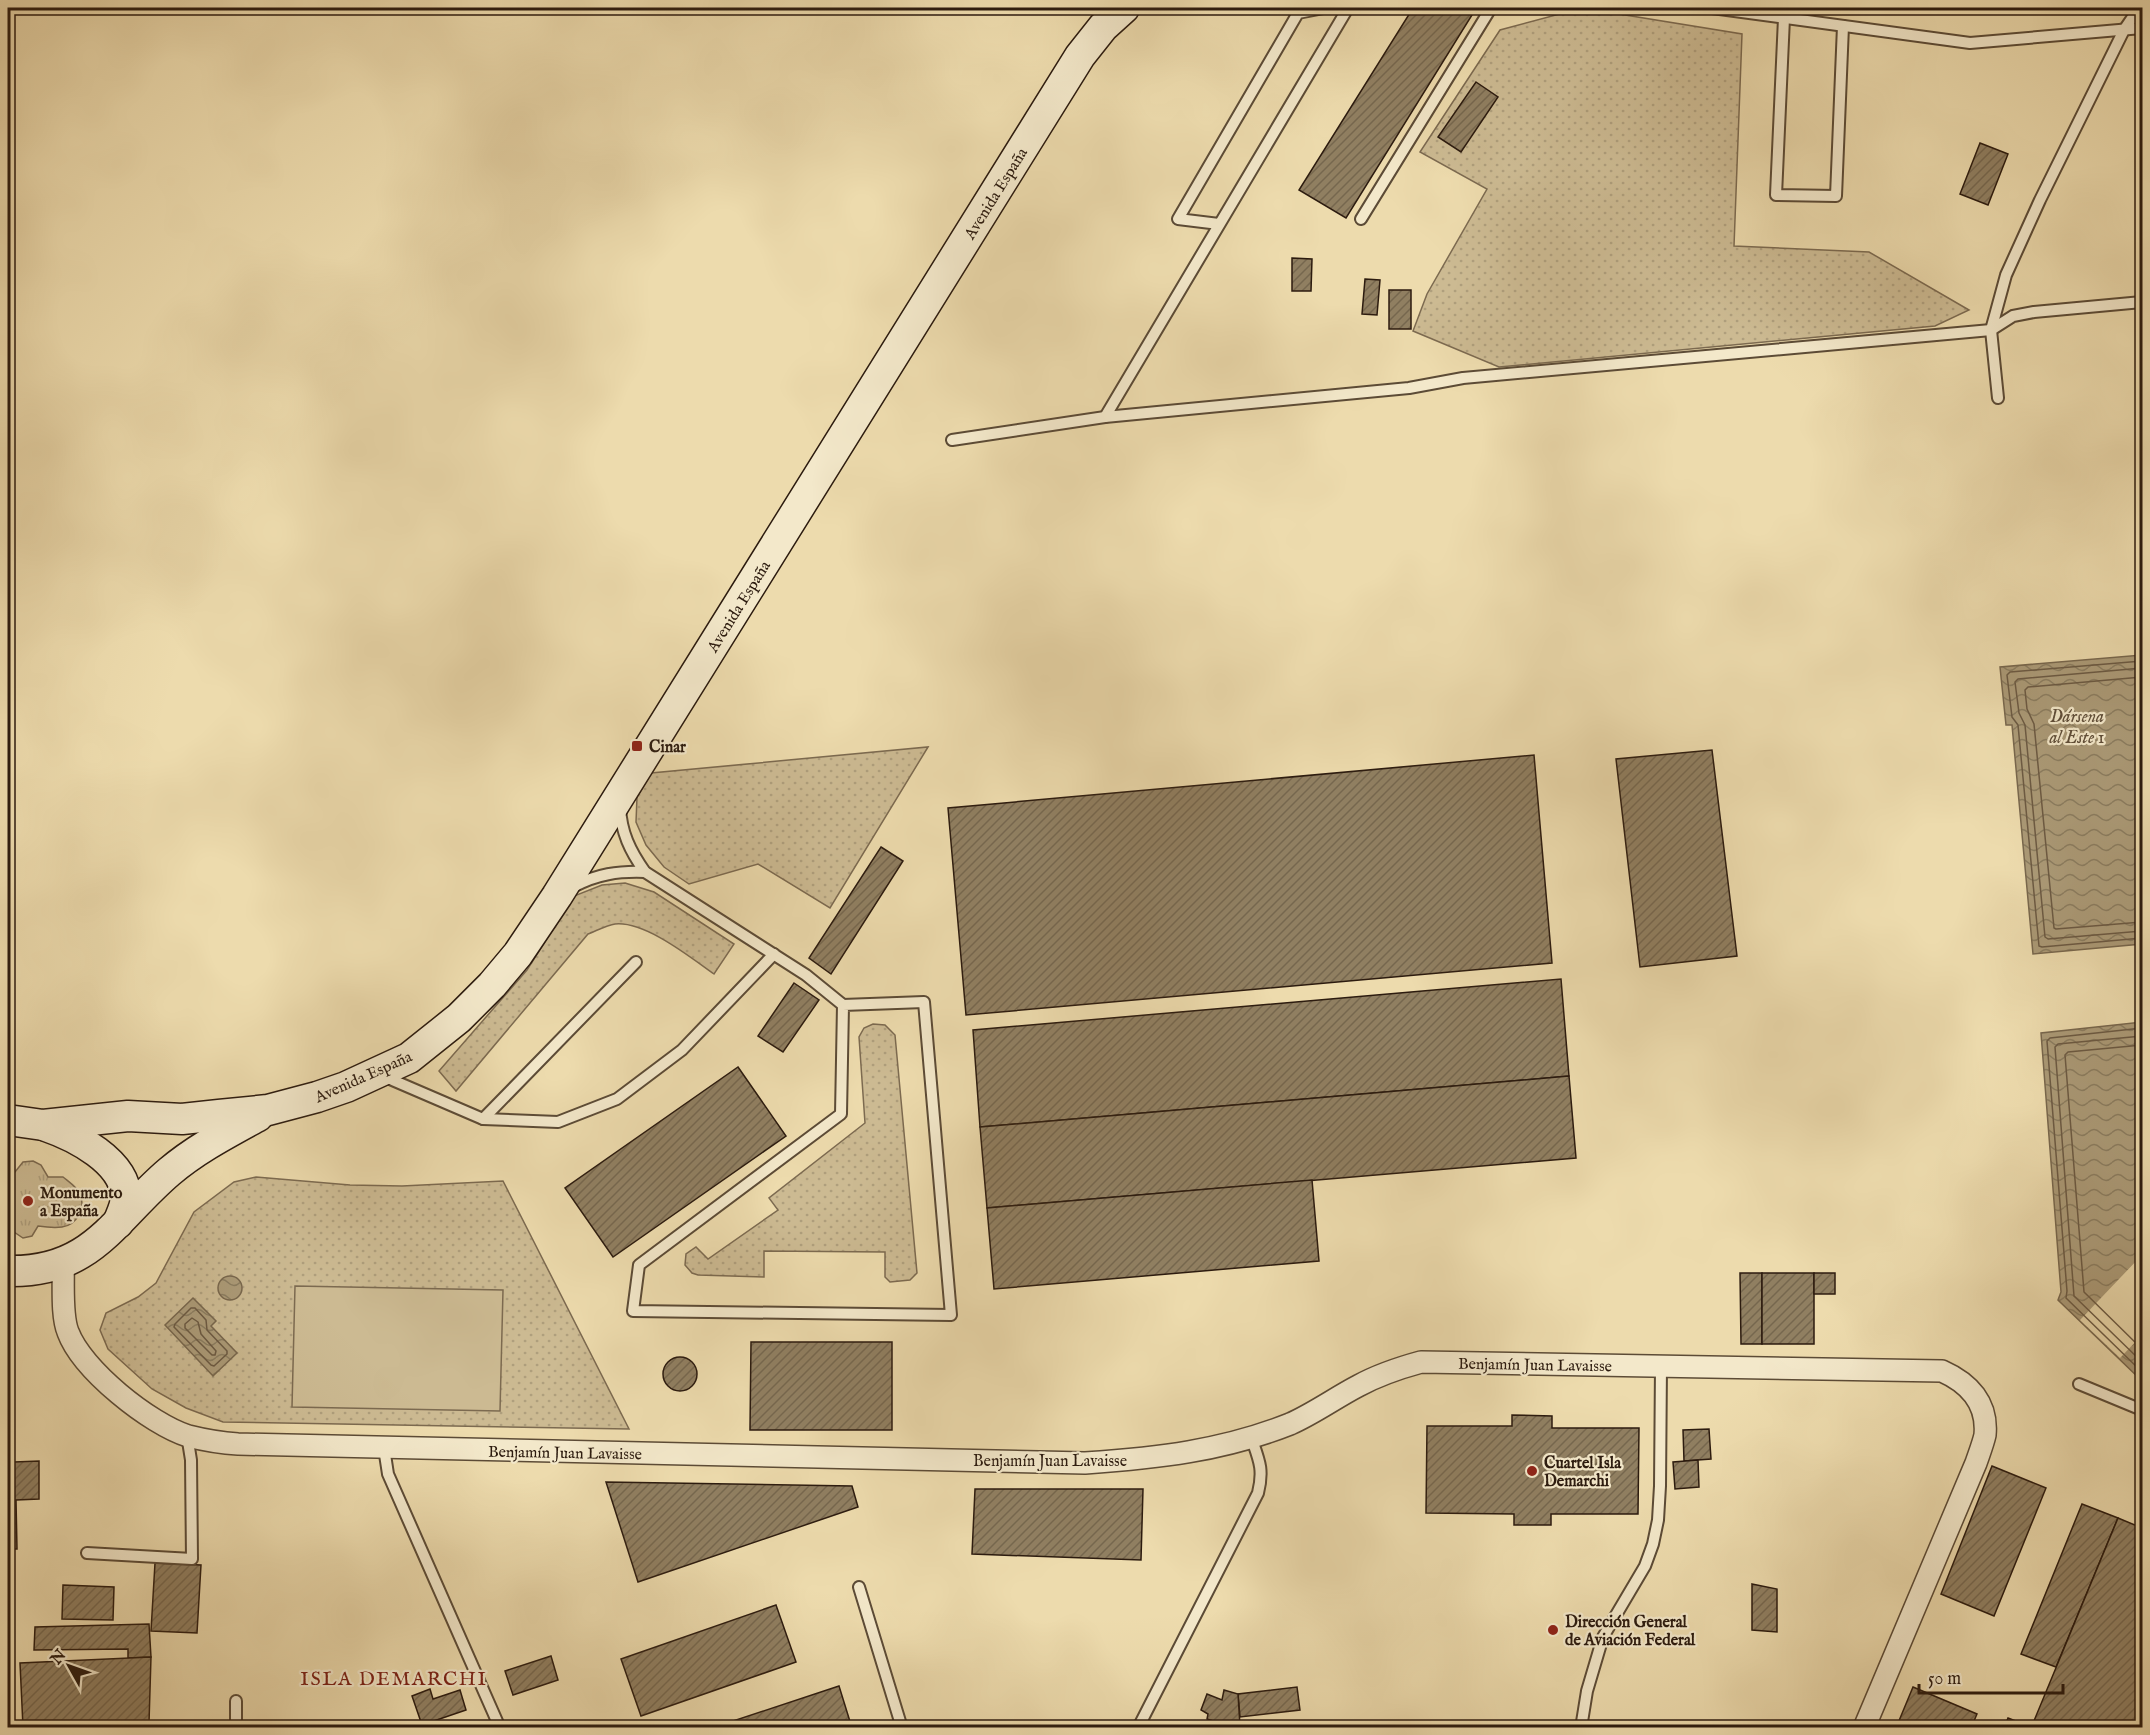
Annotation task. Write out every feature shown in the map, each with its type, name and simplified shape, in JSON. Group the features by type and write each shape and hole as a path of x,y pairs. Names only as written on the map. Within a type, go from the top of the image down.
{"street":[{"name":"Avenida España","path":"8,1120 43,1125 128,1116 182,1119 268,1110 317,1097 409,1058 459,1018 492,985 518,954 557,896 1080,56 1103,27 1124,8"},
{"name":"Avenida España","path":"8,1271 39,1270 63,1263 83,1252 118,1223 163,1178 191,1155 268,1110"},
{"path":"43,1125 86,1144 114,1169 124,1187 126,1196 118,1223"},
{"name":"Benjamín Juan Lavaisse","path":"63,1263 67,1331 78,1350 105,1381 130,1403 163,1425 187,1436 220,1443 1085,1463 1156,1458 1251,1437 1292,1423 1359,1385 1391,1370 1421,1362 1942,1371 1964,1382 1973,1391 1980,1405 1985,1425 1984,1436 1976,1463 1864,1728"}],"lane":[{"path":"1219,224 1178,219 1298,13 1324,8"},
{"path":"1105,417 1348,8"},
{"path":"1361,219 1491,8"},
{"path":"1712,8 1970,43 2142,28"},
{"path":"1998,398 1991,330 2006,275 2040,200 2124,30 2139,8"},
{"path":"1784,18 1776,195 1836,196 1843,26"},
{"path":"951,440 1105,417 1409,388 1463,378 1991,330 2013,316 2142,302"},
{"path":"620,794 624,835 645,872 806,975 843,1005 924,1002 951,1315 633,1311 639,1265 841,1114 843,1005"},
{"path":"557,896 588,879 601,875 614,872 645,872"},
{"path":"377,1073 483,1119 558,1122 617,1099 682,1050 774,954"},
{"path":"483,1119 636,962"},
{"path":"1581,1728 1585,1702 1603,1638 1645,1566 1653,1544 1658,1520 1660,1486 1661,1366"},
{"path":"2079,1384 2142,1410"},
{"path":"87,1553 192,1559 191,1460 187,1436"},
{"path":"1138,1728 1258,1493 1262,1477 1251,1437"},
{"path":"384,1448 388,1474 500,1728"},
{"path":"859,1587 902,1728"},
{"path":"236,1701 236,1728"}],"green space":[{"path":"1582,8 1742,34 1734,246 1869,252 1969,310 1935,326 1499,367 1413,331 1427,294 1487,189 1420,152 1500,30"},
{"path":"928,747 830,908 758,864 689,884 664,867 646,845 636,822 637,797 651,773"},
{"path":"625,883 654,892 734,944 714,974 680,950 640,928 615,924 588,934 456,1091 439,1071 527,970 574,896 602,885"},
{"path":"873,1024 885,1025 895,1035 917,1273 910,1280 890,1282 885,1277 885,1252 764,1251 764,1277 692,1273 685,1265 686,1254 696,1247 708,1259 778,1210 769,1198 865,1123 859,1037 864,1028"},
{"path":"33,1161 41,1165 48,1177 63,1177 73,1185 80,1194 82,1205 79,1215 67,1226 38,1226 32,1236 23,1238 8,1224 8,1171 15,1172 23,1162"},
{"path":"256,1177 350,1185 402,1186 503,1181 629,1429 223,1422 186,1408 152,1389 108,1349 100,1330 106,1313 138,1297 156,1283 194,1212 234,1182"},
{"path":"295,1286 503,1290 500,1411 292,1407"}],"water":[{"name":"Dársena al Este 1","path":"2142,655 2142,944 2033,954 2012,725 2006,725 2000,667"},
{"path":"2142,1022 2142,1381 2058,1300 2061,1292 2041,1033"},
{"path":"230,1276 235,1277 241,1283 241,1293 235,1299 230,1300 225,1299 219,1293 218,1288 219,1283 225,1277"},
{"path":"193,1298 216,1321 211,1326 237,1353 213,1376 165,1325"}],"pier":[{"path":"2140,1257 2142,1260 2142,1335 2120,1358 2080,1320"}],"building":[{"path":"1413,8 1461,8 1472,15 1346,218 1299,190"},
{"path":"1476,82 1498,97 1461,152 1438,137"},
{"path":"1980,143 2008,154 1988,205 1960,194"},
{"path":"1292,258 1312,259 1311,291 1292,291"},
{"path":"1365,279 1380,280 1377,315 1362,314"},
{"path":"1389,290 1411,290 1411,329 1389,329"},
{"path":"1712,750 1737,956 1640,967 1616,759"},
{"path":"1534,755 1552,963 966,1015 948,808"},
{"path":"881,847 903,861 831,974 809,958"},
{"path":"1561,979 1569,1076 980,1127 973,1030"},
{"path":"794,983 819,1000 783,1052 758,1036"},
{"path":"738,1067 786,1136 613,1257 565,1188"},
{"path":"1569,1076 1576,1158 987,1208 980,1127"},
{"path":"1312,1180 1319,1261 994,1289 987,1208"},
{"path":"1740,1273 1762,1273 1762,1344 1741,1344"},
{"path":"1762,1273 1814,1273 1814,1344 1762,1344"},
{"path":"1814,1273 1835,1273 1835,1294 1814,1294"},
{"path":"751,1342 892,1342 892,1430 750,1430"},
{"path":"680,1357 692,1362 697,1374 692,1386 680,1391 668,1386 663,1374 668,1362"},
{"name":"Cuartel Isla Demarchi","path":"1512,1415 1552,1416 1552,1428 1639,1428 1638,1514 1551,1514 1551,1525 1514,1525 1514,1514 1426,1513 1427,1426 1512,1426"},
{"path":"8,1423 13,1423 14,1462 39,1461 39,1499 16,1500 17,1549 8,1549"},
{"path":"1709,1429 1711,1459 1684,1461 1683,1430"},
{"path":"1698,1460 1699,1487 1675,1489 1673,1462"},
{"path":"1992,1466 2046,1488 1994,1616 1941,1594"},
{"path":"606,1482 852,1486 858,1507 638,1582"},
{"path":"975,1489 1143,1489 1141,1560 972,1554"},
{"path":"2082,1504 2118,1518 2056,1667 2021,1654"},
{"path":"2118,1518 2142,1528 2142,1728 2031,1728"},
{"path":"155,1563 201,1565 197,1633 151,1631"},
{"path":"1752,1584 1777,1589 1777,1632 1752,1630"},
{"path":"63,1585 114,1587 113,1620 62,1619"},
{"path":"776,1605 796,1662 641,1716 621,1659"},
{"path":"149,1624 151,1657 128,1658 128,1649 34,1650 35,1627"},
{"path":"551,1656 558,1680 513,1695 505,1671"},
{"path":"151,1657 149,1723 23,1727 20,1663"},
{"path":"839,1686 852,1728 712,1728"},
{"path":"1297,1687 1300,1710 1240,1717 1238,1694"},
{"path":"1913,1687 1977,1714 1971,1728 1896,1728"},
{"path":"430,1689 433,1699 460,1690 466,1710 422,1725 412,1696"},
{"path":"1224,1690 1238,1694 1240,1726 1226,1725 1207,1719 1208,1714 1201,1710 1207,1694 1222,1700"},
{"path":"2008,1718 2031,1727 2031,1728 2004,1728"},
{"path":"149,1723 148,1728 81,1728 81,1724"}],"place":[{"name":"Cinar","path":"637,746"},
{"name":"Monumento a España","path":"28,1201"},
{"name":"Cuartel Isla Demarchi","path":"1532,1471"},
{"name":"Dirección General de Aviación Federal","path":"1553,1630"}],"district":[{"name":"ISLA DEMARCHI","path":"394,1678"}]}
